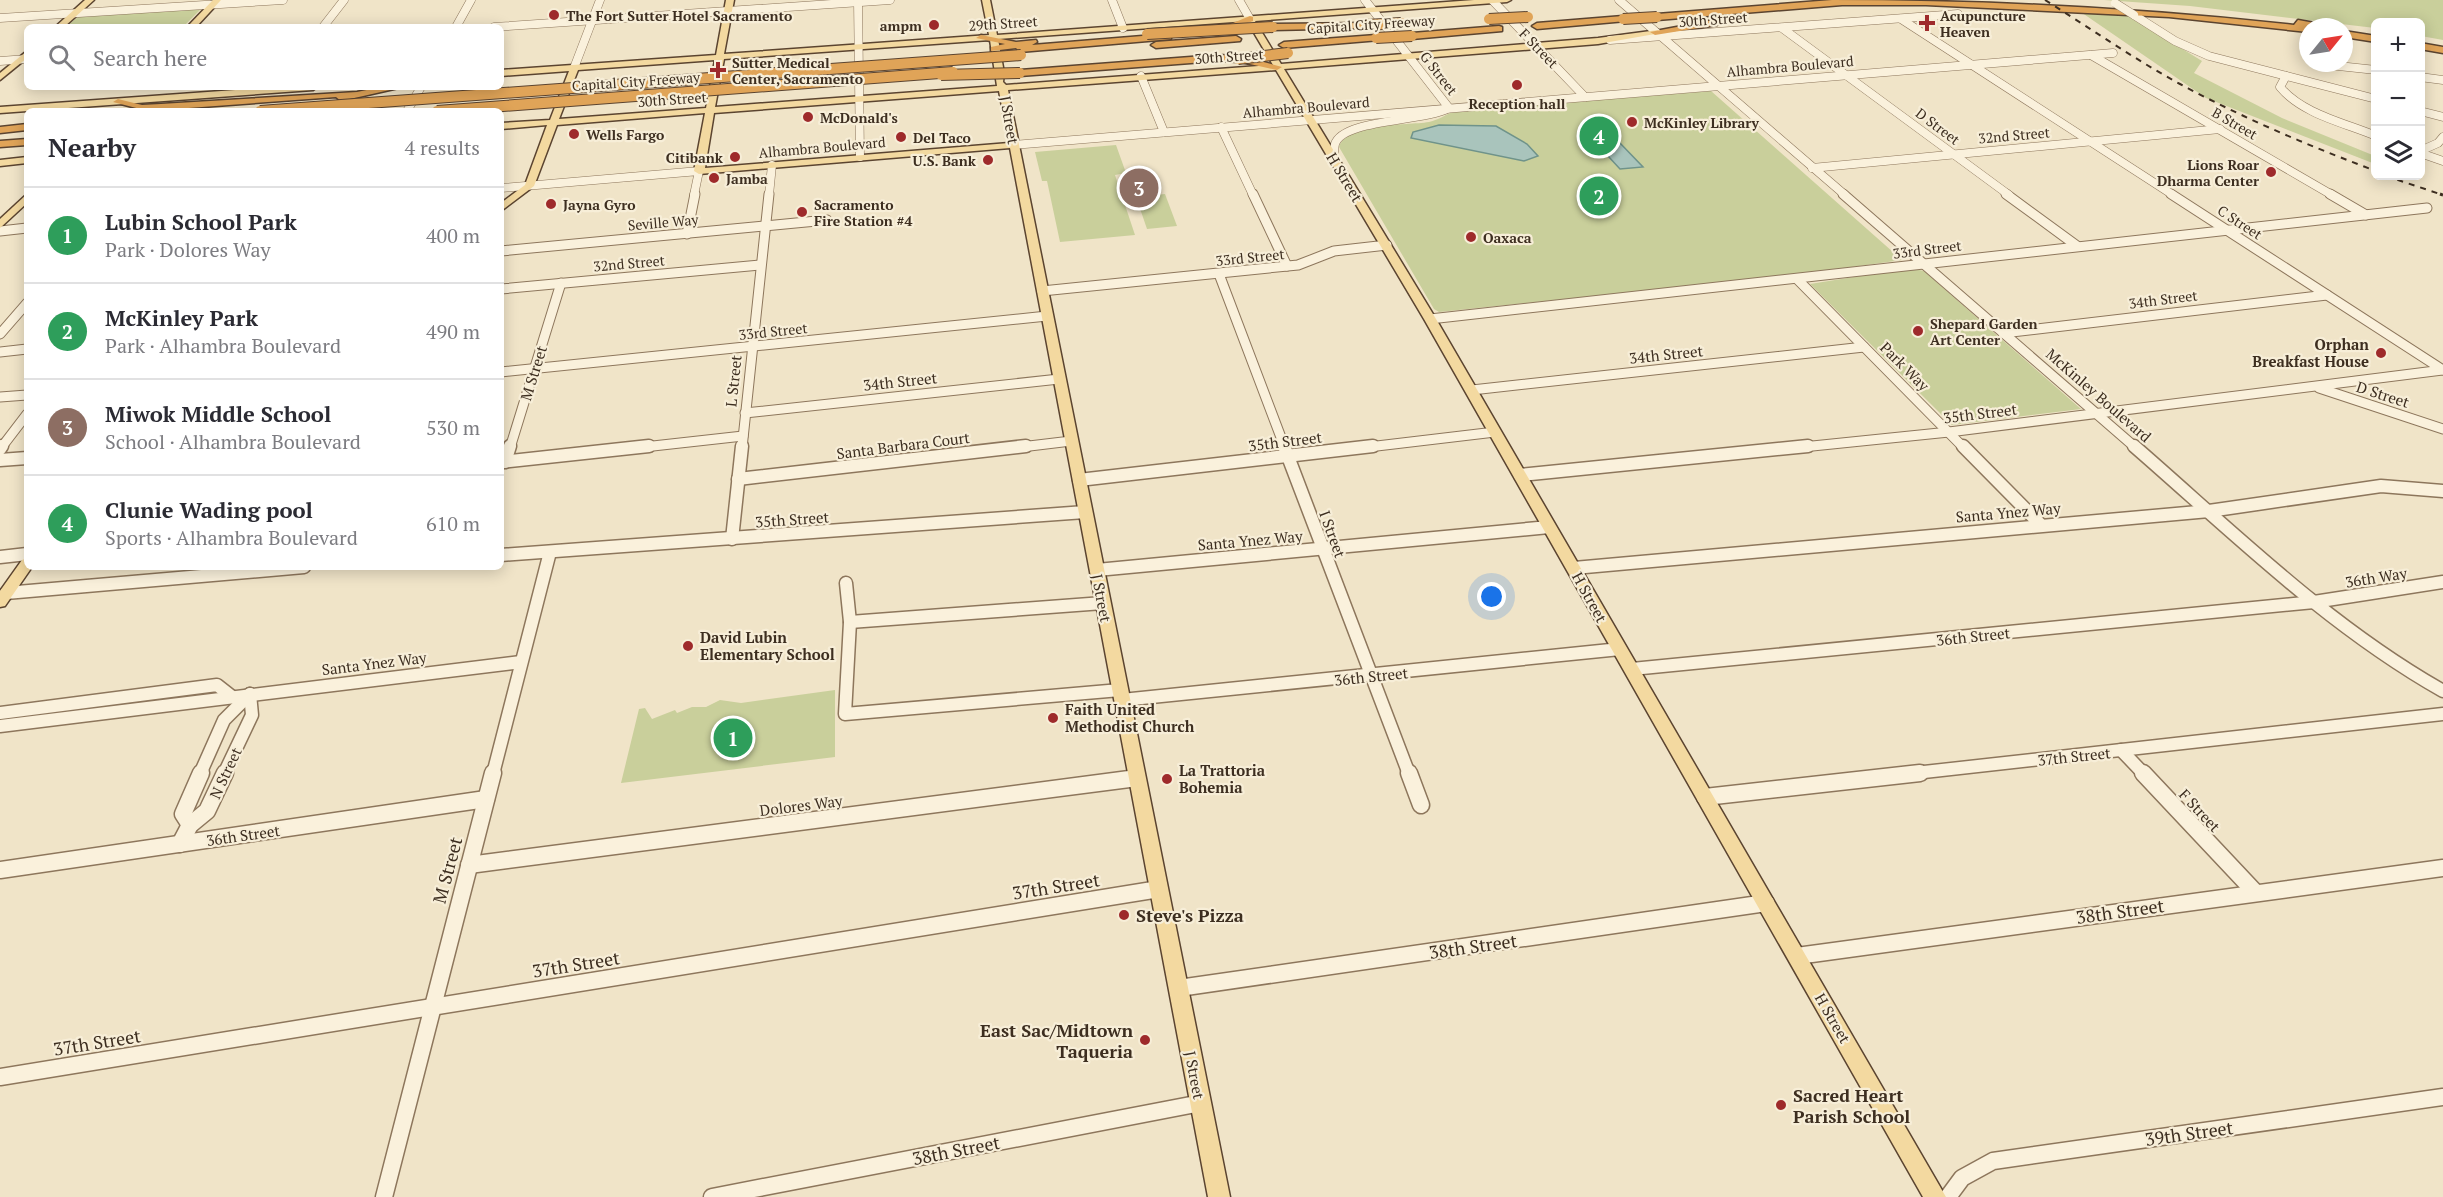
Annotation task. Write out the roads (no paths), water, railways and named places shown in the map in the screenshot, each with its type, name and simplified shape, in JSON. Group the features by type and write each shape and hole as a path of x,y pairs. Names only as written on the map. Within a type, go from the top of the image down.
{"highway":[{"name":"Capital City Freeway","path":"1241,43 1275,31 1528,17 1754,0"},
{"path":"2025,0 2195,12 2299,23"},
{"path":"1021,86 1085,74 1191,64 1286,49 1499,29 1871,1 2041,6 2169,14 2299,27"},
{"path":"1658,34 1848,6 1940,4 2041,6"},
{"path":"1022,57 1205,34 1234,27 1250,19"},
{"path":"2353,30 2371,33"},
{"path":"1022,57 1147,34 1275,31"},
{"path":"2353,35 2371,38"},
{"path":"981,38 994,42 1022,57 1217,58 1241,59 1277,67"},
{"path":"2425,42 2443,45"},
{"name":"Capital City Freeway","path":"299,108 928,61 1241,43 1286,49"},
{"path":"2425,47 2443,51"},
{"name":"Capital City Freeway","path":"478,108 906,76 1022,57"},
{"path":"504,89 614,84"},
{"path":"210,108 351,97 384,90"},
{"path":"118,102 142,108 260,99 472,90"},
{"path":"504,110 616,98"},
{"path":"0,130 24,128"},
{"path":"0,146 24,142"},
{"path":"0,146 24,147"}],"main road":[{"path":"62,24 90,0"},
{"path":"699,171 730,0"},
{"name":"J Street","path":"986,0 1000,73 999,83 1004,87 1219,1197"},
{"name":"29th Street","path":"994,42 1123,28 1507,0"},
{"path":"193,24 215,2"},
{"name":"H Street","path":"1250,19 1472,390 1935,1197"},
{"name":"30th Street","path":"504,126 1277,67 1658,34"},
{"name":"29th Street","path":"504,73 981,38"},
{"path":"0,77 24,59"},
{"path":"504,206 529,186 574,68"},
{"path":"1000,73 1021,86"},
{"path":"30,108 253,90"},
{"path":"113,108 128,92"},
{"path":"0,110 24,108"},
{"name":"Alhambra Boulevard","path":"699,171 1014,145"},
{"path":"0,164 24,162"},
{"path":"0,225 24,200"},
{"path":"3,597 24,567"}],"street":[{"path":"0,18 215,2 283,0"},
{"path":"325,24 344,0"},
{"path":"458,24 471,0"},
{"path":"574,68 600,0"},
{"path":"504,26 890,0"},
{"path":"1112,0 1123,28"},
{"name":"H Street","path":"1239,0 1250,19"},
{"name":"G Street","path":"1334,158 1335,139 1346,131 1366,125 1431,118 1449,108 1365,0"},
{"name":"McKinley Boulevard","path":"1619,0 2314,602 2368,646 2443,691"},
{"path":"858,1 860,158"},
{"name":"F Street","path":"1492,1 1585,97"},
{"path":"2113,1 2191,49 2371,98"},
{"name":"30th Street","path":"1658,34 1782,28 1958,14"},
{"name":"C Street","path":"1901,18 2443,370"},
{"name":"D Street","path":"1782,28 2077,246"},
{"name":"Alhambra Boulevard","path":"1014,145 2113,53"},
{"name":"B Street","path":"2091,55 2366,214"},
{"path":"0,61 24,58"},
{"path":"2353,68 2371,70"},
{"path":"1142,76 1164,132"},
{"path":"2286,76 2280,87 2295,102 2371,134"},
{"path":"2425,78 2443,80"},
{"path":"409,108 420,90"},
{"path":"2425,112 2443,117"},
{"path":"1221,127 1287,266"},
{"name":"32nd Street","path":"1812,168 2220,129"},
{"path":"2425,150 2438,143 2443,137"},
{"path":"2425,154 2443,161"},
{"name":"L Street","path":"732,539 772,165"},
{"path":"687,234 699,171"},
{"name":"Alhambra Boulevard","path":"504,188 699,171"},
{"name":"33rd Street","path":"1430,319 1798,279 1922,262 2427,208"},
{"name":"Seville Way","path":"504,251 827,220"},
{"path":"0,231 24,228"},
{"name":"33rd Street","path":"1042,291 1287,266 1306,263 1334,251 1387,246"},
{"name":"32nd Street","path":"504,289 760,265"},
{"name":"I Street","path":"1219,274 1421,805"},
{"name":"Park Way","path":"1798,279 2041,525"},
{"name":"M Street","path":"504,459 561,283"},
{"name":"34th Street","path":"2003,333 2327,295"},
{"path":"0,334 24,306"},
{"name":"33rd Street","path":"504,372 1047,316"},
{"name":"34th Street","path":"1472,390 1864,346"},
{"path":"0,352 24,349"},
{"name":"35th Street","path":"1520,475 1949,432 2443,370"},
{"name":"34th Street","path":"745,413 1059,379"},
{"name":"D Street","path":"2314,387 2443,429"},
{"path":"0,397 24,395"},
{"path":"0,449 24,418"},
{"name":"35th Street","path":"1079,480 1495,432"},
{"path":"504,462 743,436"},
{"name":"Santa Barbara Court","path":"738,479 1071,441"},
{"path":"0,460 24,458"},
{"name":"Santa Ynez Way","path":"1574,568 2041,525 2209,512 2381,486 2443,491"},
{"name":"35th Street","path":"504,555 1085,512"},
{"name":"Santa Ynez Way","path":"1097,570 1549,527"},
{"name":"M Street","path":"384,1197 431,1007 550,552"},
{"path":"0,557 24,554"},
{"path":"3,597 274,570"},
{"name":"36th Way","path":"2314,602 2443,582"},
{"path":"846,583 850,622 1103,603"},
{"name":"36th Street","path":"1632,669 2314,602"},
{"name":"36th Street","path":"850,622 845,714 1371,676 1620,649"},
{"name":"Santa Ynez Way","path":"0,726 231,696 521,663"},
{"name":"Santa Ynez Way","path":"0,714 54,705 217,686 231,696"},
{"path":"190,825 183,814 224,720 250,694"},
{"name":"N Street","path":"180,844 190,825 207,811 252,715 250,694"},
{"path":"46,719 54,705"},
{"name":"37th Street","path":"1705,797 2443,714"},
{"name":"F Street","path":"2121,750 2255,892"},
{"name":"Dolores Way","path":"469,865 1137,778"},
{"name":"36th Street","path":"0,870 486,799"},
{"name":"38th Street","path":"1797,956 2443,868"},
{"name":"37th Street","path":"0,1077 1159,889"},
{"name":"38th Street","path":"1179,988 1766,903"},
{"name":"39th Street","path":"1948,1197 1962,1178 1993,1161 2443,1097"},
{"name":"38th Street","path":"712,1197 1201,1103"}],"water":[{"path":"1439,125 1496,126 1527,144 1538,156 1524,161 1411,138 1413,132"},
{"path":"1618,141 1643,167 1620,169 1596,143"}],"railway":[{"path":"2045,0 2180,84 2276,131 2371,169"},
{"path":"2398,180 2443,195"}],"place":[{"name":"The Fort Sutter Hotel Sacramento","path":"554,15"},
{"name":"Acupuncture Heaven","path":"1927,23"},
{"name":"ampm","path":"934,25"},
{"name":"Sutter Medical Center, Sacramento","path":"718,70"},
{"name":"Reception hall","path":"1517,85"},
{"name":"McDonald's","path":"808,117"},
{"name":"McKinley Library","path":"1632,122"},
{"name":"Wells Fargo","path":"574,134"},
{"name":"Clunie Wading pool","path":"1599,136"},
{"name":"Del Taco","path":"901,137"},
{"name":"Citibank","path":"735,157"},
{"name":"U.S. Bank","path":"988,160"},
{"name":"Lions Roar Dharma Center","path":"2271,172"},
{"name":"Jamba","path":"714,178"},
{"name":"Miwok Middle School","path":"1139,188"},
{"name":"McKinley Park","path":"1599,196"},
{"name":"Jayna Gyro","path":"551,204"},
{"name":"Sacramento Fire Station #4","path":"802,212"},
{"name":"Oaxaca","path":"1471,237"},
{"name":"Shepard Garden Art Center","path":"1918,331"},
{"name":"Orphan Breakfast House","path":"2381,353"},
{"name":"David Lubin Elementary School","path":"688,646"},
{"name":"Faith United Methodist Church","path":"1053,718"},
{"name":"Lubin School Park","path":"733,738"},
{"name":"La Trattoria Bohemia","path":"1167,779"},
{"name":"Steve's Pizza","path":"1124,915"},
{"name":"East Sac/Midtown Taqueria","path":"1145,1040"},
{"name":"Sacred Heart Parish School","path":"1781,1105"}]}
